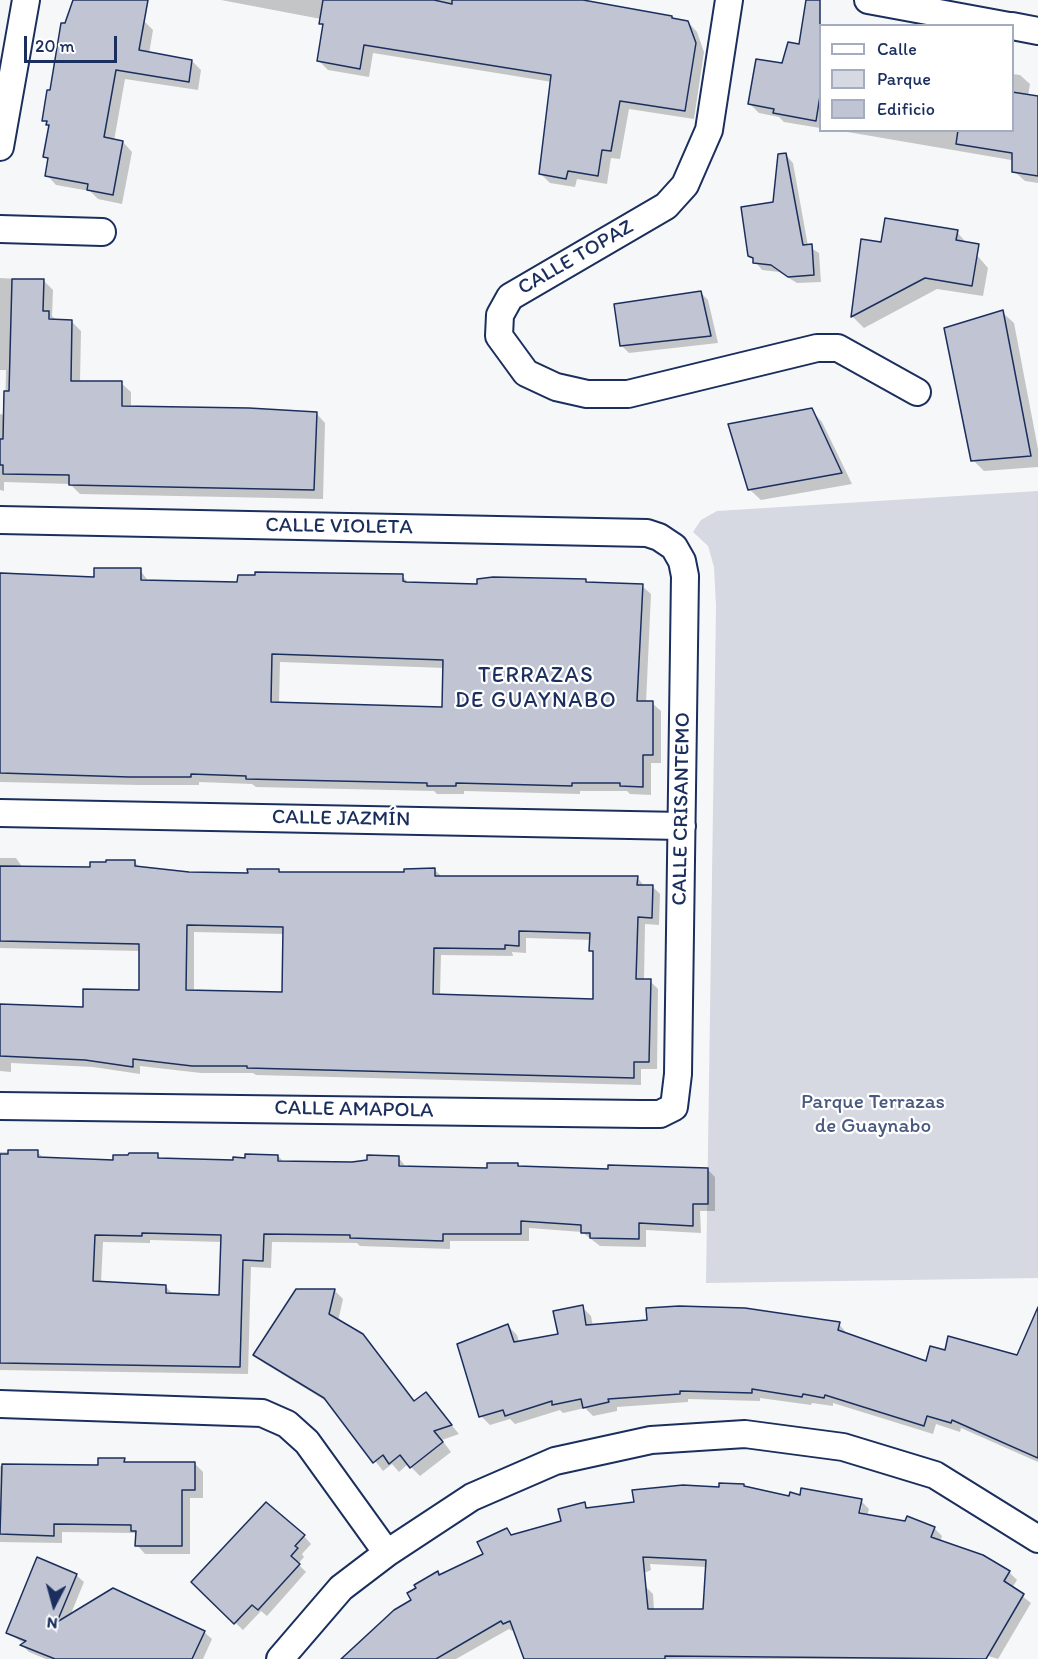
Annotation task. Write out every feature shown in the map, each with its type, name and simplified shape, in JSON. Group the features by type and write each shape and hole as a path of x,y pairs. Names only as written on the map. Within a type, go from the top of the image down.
{"street":[{"path":"0,147 26,0"},
{"name":"CALLE TOPAZ","path":"729,0 709,130 685,184 666,206 510,297 500,315 499,336 526,373 556,387 587,394 628,394 817,348 838,348 917,392"},
{"path":"868,0 1000,24"},
{"path":"1014,27 1038,31"},
{"path":"0,229 102,232"},
{"name":"CALLE VIOLETA","path":"0,520 647,533 659,537 674,547"},
{"name":"CALLE CRISANTEMO","path":"674,547 682,561 685,576 678,1074"},
{"name":"CALLE JAZMÍN","path":"0,813 682,826"},
{"name":"CALLE AMAPOLA","path":"0,1106 660,1114 674,1107 678,1074"},
{"path":"0,1404 262,1413 287,1424 307,1442 387,1553"},
{"path":"280,1659 341,1588 387,1553 472,1497 555,1461 651,1440 745,1434 843,1447 935,1475 1038,1539"}],"green space":[{"name":"Parque Terrazas de Guaynabo","path":"1038,491 1038,1278 706,1283 716,606 714,567 708,546 693,532 701,520 717,511"}],"building":[{"path":"73,0 148,0 139,50 192,60 189,82 116,70 104,137 123,141 113,195 87,190 88,184 45,176 48,158 43,157 49,125 46,125 47,121 42,121 47,90 50,90 61,23 65,23"},
{"path":"323,0 434,0 452,4 452,0 583,0 672,16 672,18 688,21 696,43 685,111 620,101 611,151 602,150 598,176 568,171 566,179 539,174 551,75 364,45 360,69 317,61 323,24 319,24"},
{"path":"806,0 820,0 819,102 816,121 773,113 774,109 748,104 756,59 782,63 788,42 799,44"},
{"path":"1014,92 1038,96 1038,176 1012,172 1012,153 956,144 958,132 1014,132"},
{"path":"786,153 803,245 812,244 814,275 788,277 771,265 753,263 753,258 748,256 741,207 773,202 778,154"},
{"path":"885,218 958,230 956,240 979,244 972,286 925,278 851,317 861,239 881,242"},
{"path":"12,279 44,279 43,311 49,311 49,319 72,320 71,381 122,381 122,406 249,408 317,412 314,490 69,485 69,475 3,474 3,465 0,465 0,439 3,439 4,391 9,391"},
{"path":"701,291 711,336 620,346 614,304"},
{"path":"1003,310 1031,456 971,461 944,328"},
{"path":"812,408 842,473 748,490 728,424"},
{"path":"94,568 141,568 141,580 237,582 238,575 255,575 255,572 403,574 403,581 406,582 477,584 477,579 493,577 586,579 586,582 643,584 637,701 653,701 653,755 643,755 643,787 620,786 620,783 572,783 572,786 456,783 456,786 427,786 427,783 246,779 246,776 191,774 191,777 129,777 0,773 0,573 94,577","holes":["272,654 443,660 442,707 271,702"]},
{"path":"106,860 135,860 135,866 189,872 248,873 247,869 279,869 279,872 404,872 404,869 435,868 435,876 638,876 637,885 653,885 652,918 638,917 636,979 651,979 649,1062 634,1062 634,1078 192,1066 133,1059 133,1067 85,1060 0,1056 0,1004 83,1007 83,989 139,990 139,944 0,941 0,866 90,867 90,862 106,862","holes":["187,925 283,927 282,992 186,990","519,931 590,933 589,951 593,951 593,999 433,994 434,948 505,949 505,945 519,946"]},
{"path":"8,1150 38,1150 38,1157 113,1160 113,1155 158,1153 158,1158 233,1160 233,1157 245,1158 245,1154 278,1155 278,1161 352,1162 367,1160 367,1155 399,1156 399,1166 487,1168 487,1163 518,1163 518,1166 608,1169 608,1165 708,1168 708,1204 693,1204 693,1226 639,1223 639,1239 590,1238 590,1233 581,1233 581,1225 521,1221 521,1234 443,1234 443,1241 350,1238 350,1235 264,1234 263,1261 243,1260 240,1367 0,1363 0,1154 8,1154","holes":["142,1233 221,1235 219,1295 166,1293 166,1285 93,1281 95,1235 142,1236"]},
{"path":"296,1289 335,1289 329,1314 363,1334 414,1401 426,1392 452,1425 434,1431 443,1442 410,1468 400,1455 389,1464 383,1455 373,1463 324,1398 253,1355"},
{"path":"583,1305 586,1325 647,1320 646,1308 679,1306 745,1308 840,1322 838,1330 926,1361 930,1346 945,1350 948,1336 1017,1355 1038,1307 1038,1458 952,1420 951,1423 927,1416 924,1426 825,1395 824,1398 803,1394 802,1397 752,1389 752,1393 680,1391 680,1394 608,1399 609,1402 583,1408 581,1399 552,1405 552,1401 505,1416 503,1410 479,1417 457,1344 508,1324 514,1342 558,1334 553,1311"},
{"path":"98,1458 125,1458 124,1462 195,1462 195,1490 182,1490 182,1546 135,1546 136,1531 131,1531 131,1525 54,1524 54,1536 0,1534 2,1464 98,1465"},
{"path":"719,1483 744,1484 744,1486 789,1496 790,1492 800,1495 801,1488 862,1499 859,1513 905,1521 907,1516 935,1527 931,1537 983,1555 1010,1571 1004,1581 1024,1594 986,1659 665,1656 665,1659 524,1659 510,1621 503,1624 501,1621 436,1659 341,1659 394,1610 411,1600 407,1593 416,1588 414,1585 438,1571 439,1575 483,1554 477,1542 507,1528 511,1535 561,1521 558,1509 585,1502 586,1508 634,1502 632,1490 683,1485 719,1487","holes":["643,1557 706,1560 703,1609 648,1609"]},
{"path":"266,1502 305,1535 295,1546 298,1548 291,1556 300,1564 258,1610 252,1605 234,1624 191,1582"},
{"path":"37,1557 77,1574 57,1622 113,1588 205,1631 192,1659 55,1659 20,1645 26,1641 6,1633"}],"district":[{"name":"TERRAZAS DE GUAYNABO","path":"536,688"}]}
